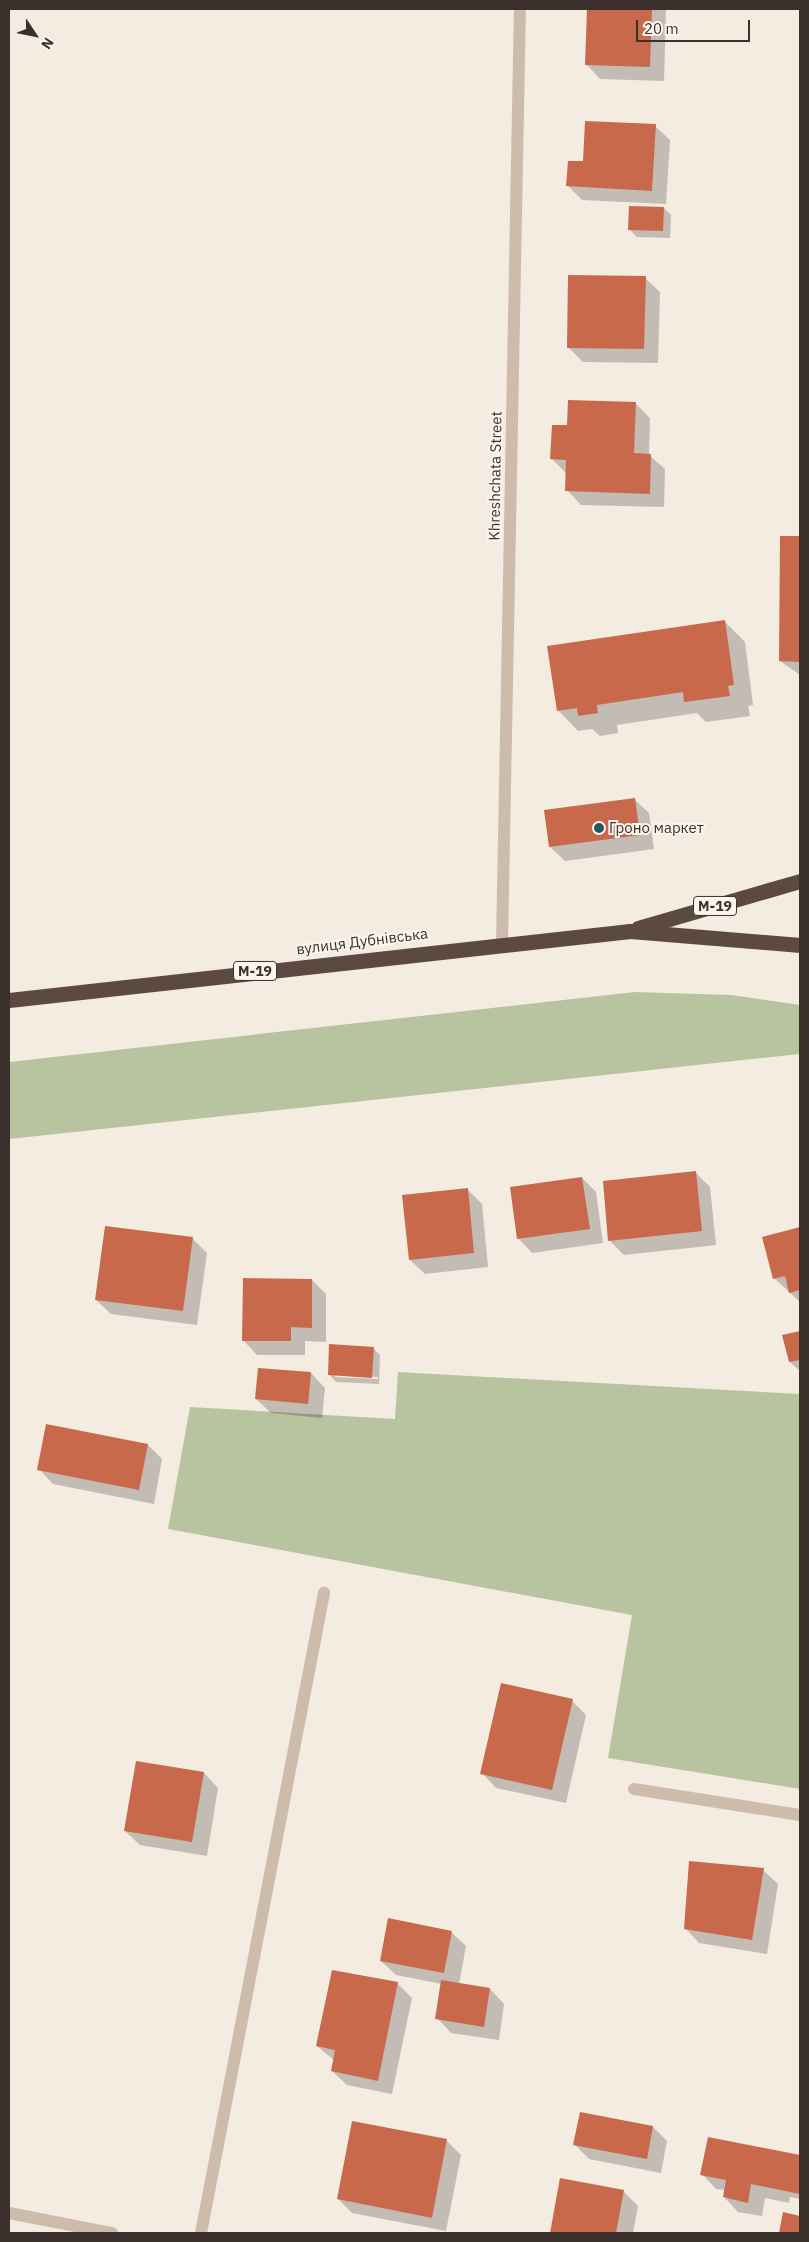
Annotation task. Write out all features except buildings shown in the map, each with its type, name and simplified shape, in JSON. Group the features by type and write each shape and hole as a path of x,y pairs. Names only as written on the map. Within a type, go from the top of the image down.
{"highway":[{"name":"М-19","path":"630,931 800,881"},
{"name":"вулиця Дубнівська","path":"9,1000 502,943 630,931"},
{"name":"М-19","path":"630,931 800,945"}],"street":[{"name":"Khreshchata Street","path":"502,943 520,9"},
{"path":"201,2233 324,1593"},
{"path":"634,1789 800,1815"},
{"path":"9,2212 112,2233"}],"green space":[{"path":"635,992 731,995 800,1005 800,1054 9,1139 9,1062"},
{"path":"398,1372 800,1394 800,1789 608,1758 632,1615 168,1529 190,1407 395,1419"}],"place":[{"name":"Гроно маркет","path":"599,828"}]}
